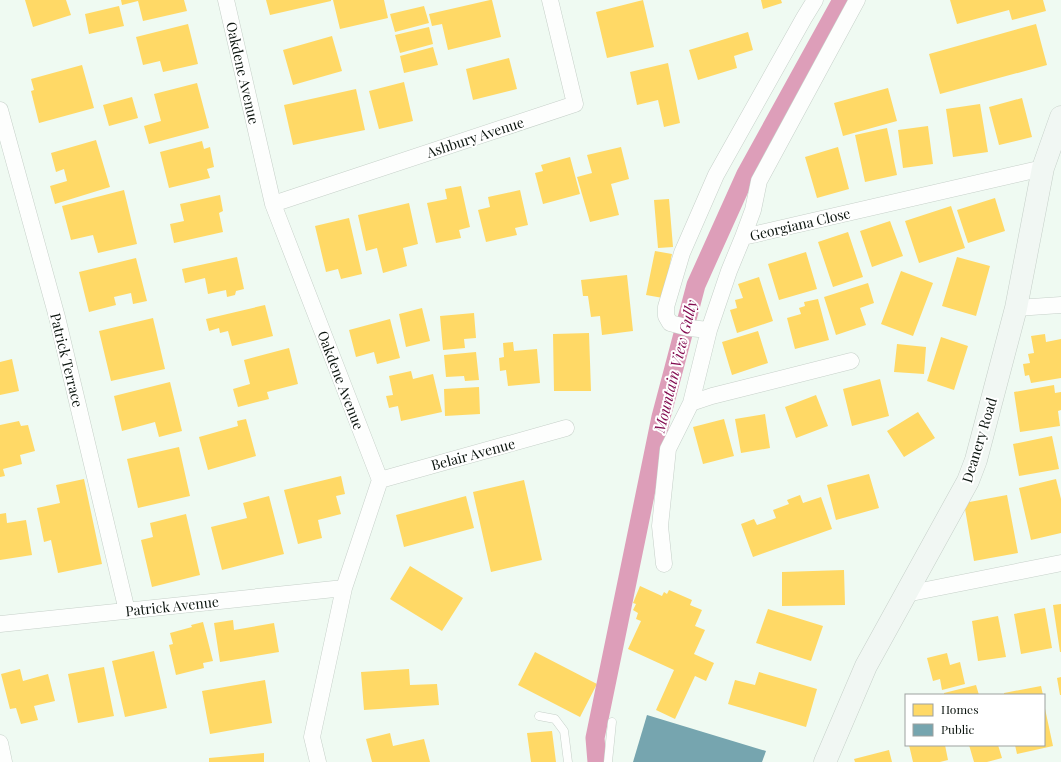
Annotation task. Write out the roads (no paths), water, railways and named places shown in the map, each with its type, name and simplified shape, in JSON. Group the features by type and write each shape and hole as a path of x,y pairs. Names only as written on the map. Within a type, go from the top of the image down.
{"street":[{"name":"Oakdene Avenue","path":"226,0 273,204 380,480"},
{"name":"Ashbury Avenue","path":"273,204 575,104 550,0"},
{"path":"708,330 670,324 666,316 666,307 682,253 716,174 815,0"},
{"name":"Georgiana Close","path":"743,237 753,210 759,181 857,0"},
{"name":"Patrick Terrace","path":"0,110 57,317 127,611"},
{"name":"Deanery Road","path":"825,762 866,666 968,481 976,460 1016,308 1043,168 1061,117"},
{"name":"Georgiana Close","path":"743,237 1043,168"},
{"path":"664,564 660,526 668,449 691,403 708,330 743,237"},
{"path":"1016,308 1061,305"},
{"path":"691,403 712,396 851,361"},
{"name":"Belair Avenue","path":"380,480 566,428"},
{"path":"318,762 312,737 344,588 380,480"},
{"path":"906,594 1061,563"},
{"name":"Patrick Avenue","path":"0,624 344,588"},
{"path":"0,743 4,762"}],"lane":[{"path":"539,716 555,719 564,731 568,762"},
{"path":"608,762 612,722"}],"waterway":[{"name":"Mountain View Gully","path":"597,762 595,738 661,417 696,285 746,174 842,0"}]}
